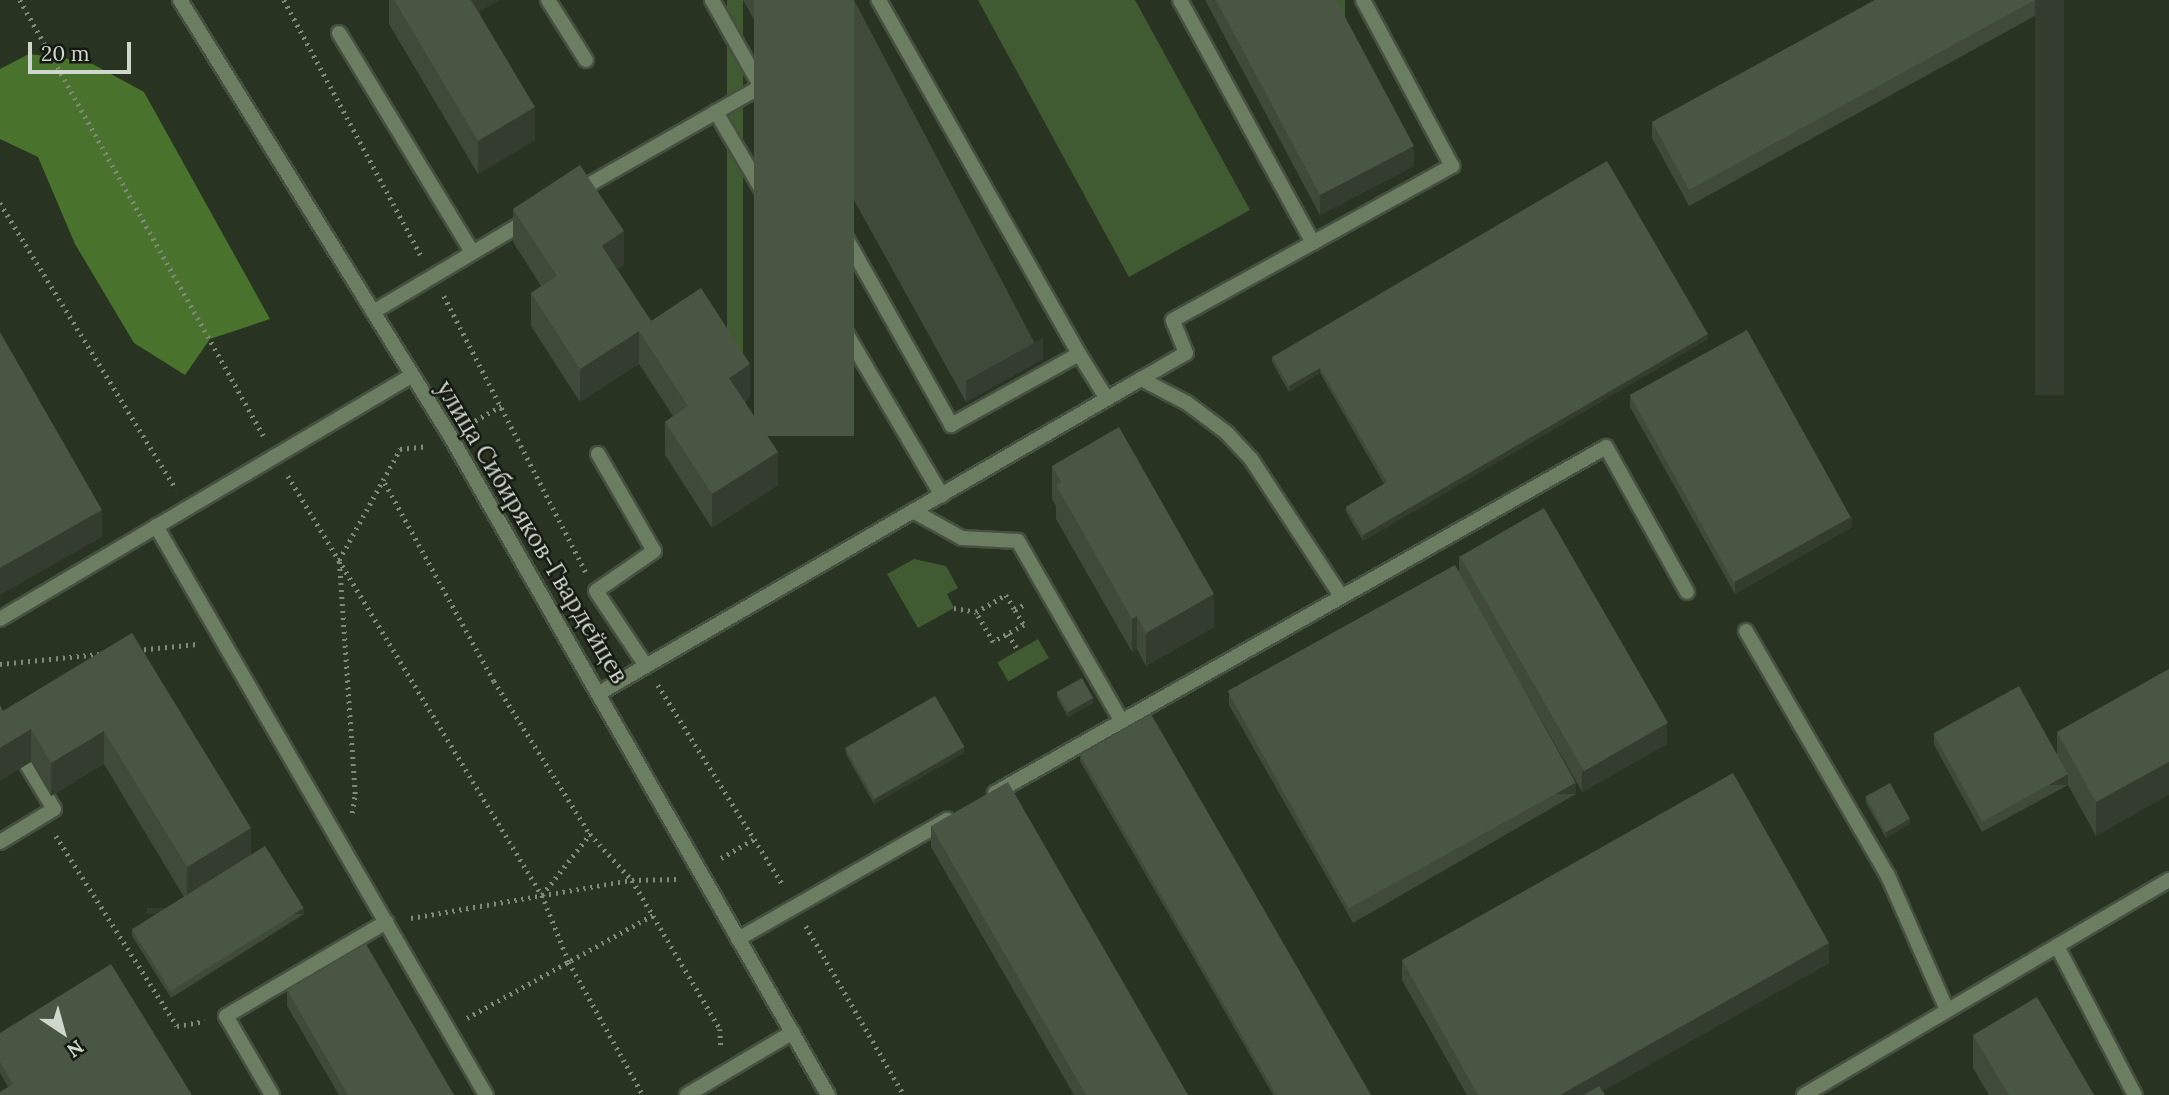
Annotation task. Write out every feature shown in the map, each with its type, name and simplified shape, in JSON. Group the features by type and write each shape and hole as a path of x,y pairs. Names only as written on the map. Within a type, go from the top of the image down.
{"street":[{"name":"улица Сибиряков-Гвардейцев","path":"180,0 449,434 601,692 698,871 828,1095"},
{"path":"548,0 586,60"},
{"path":"712,0 951,425 1079,354"},
{"path":"879,0 1107,399"},
{"path":"1180,0 1312,243"},
{"path":"601,692 1186,353 1174,320 1452,166 1363,0"},
{"path":"339,33 472,252"},
{"path":"565,199 760,87"},
{"path":"716,112 942,495"},
{"path":"373,312 542,212"},
{"path":"0,619 412,375"},
{"path":"1141,379 1187,402 1227,433 1251,459 1341,596"},
{"path":"738,939 1606,447 1687,592"},
{"path":"598,454 653,551 596,591 646,666"},
{"path":"913,511 962,538 1018,541 1121,720"},
{"path":"156,526 450,1027 486,1095"},
{"path":"1746,631 1888,876 1947,1010"},
{"path":"0,842 54,809 27,765"},
{"path":"1804,1095 2169,880"},
{"path":"272,1095 226,1016 386,922"},
{"path":"2057,946 2135,1095"},
{"path":"687,1095 793,1032"}],"path":[{"path":"20,0 276,456 542,895 569,962 643,1095"},
{"path":"0,203 187,508"},
{"path":"346,853 355,793 339,560 385,483 400,449 421,449 502,406"},
{"path":"385,483 494,681 590,834 632,880 720,1029 723,1073"},
{"path":"1015,610 1048,591"},
{"path":"954,608 976,612 1006,595 1024,625 993,642 976,612"},
{"path":"1008,634 1017,650"},
{"path":"125,651 223,641"},
{"path":"0,664 111,653"},
{"path":"646,666 756,838 904,1095"},
{"path":"44,816 120,943 177,1026 226,1016"},
{"path":"542,895 590,834"},
{"path":"386,922 632,880 672,882 698,871 756,838"},
{"path":"450,1027 653,915"}],"green space":[{"path":"727,0 743,0 743,467 727,467"},
{"path":"978,0 1135,0 1250,210 1129,277"},
{"path":"1325,0 1345,0 1345,188 1325,188"},
{"path":"29,54 87,61 144,92 270,319 210,339 185,375 134,343 75,244 38,157 0,139 0,69"},
{"path":"914,559 946,566 958,588 947,594 954,608 918,628 887,574"},
{"path":"1038,639 1049,658 1008,682 997,662"}],"building":[{"path":"394,0 471,0 535,107 478,141"},
{"path":"754,0 854,0 854,436 754,436"},
{"path":"1216,0 1336,0 1414,146 1320,195"},
{"path":"1875,0 2035,0 1689,190 1652,122"},
{"path":"1607,161 1708,334 1363,535 1346,507 1387,482 1320,368 1289,386 1272,357"},
{"path":"580,165 624,231 602,246 651,321 701,288 750,364 729,378 778,452 712,494 665,422 688,406 639,331 580,369 531,293 557,276 513,209"},
{"path":"1747,330 1851,517 1734,582 1630,395"},
{"path":"0,332 102,510 0,568"},
{"path":"1119,427 1214,594 1146,633 1137,616 1132,619 1056,485 1061,482 1052,466"},
{"path":"1544,508 1668,723 1584,771 1460,556"},
{"path":"1455,565 1576,783 1348,909 1228,691"},
{"path":"132,633 251,828 187,867 104,731 51,763 31,729 0,748 0,705 3,711"},
{"path":"2169,669 2169,762 2096,802 2057,732"},
{"path":"1082,678 1093,698 1068,712 1057,692"},
{"path":"2019,686 2068,774 1982,822 1933,734"},
{"path":"935,696 965,747 874,799 845,748"},
{"path":"1151,714 1371,1095 1276,1095 1080,755"},
{"path":"1733,773 1829,943 1560,1095 1478,1095 1402,960"},
{"path":"1008,782 1188,1095 1086,1095 931,826"},
{"path":"1890,783 1910,819 1885,832 1866,797"},
{"path":"265,846 304,908 171,991 132,929"},
{"path":"366,944 454,1095 348,1095 287,990"},
{"path":"111,964 192,1095 0,1095 0,1092 13,1084 0,1062 0,1033"},
{"path":"2037,997 2094,1095 2009,1095 1973,1035"},
{"path":"1599,1086 1605,1095 1584,1095"}]}
